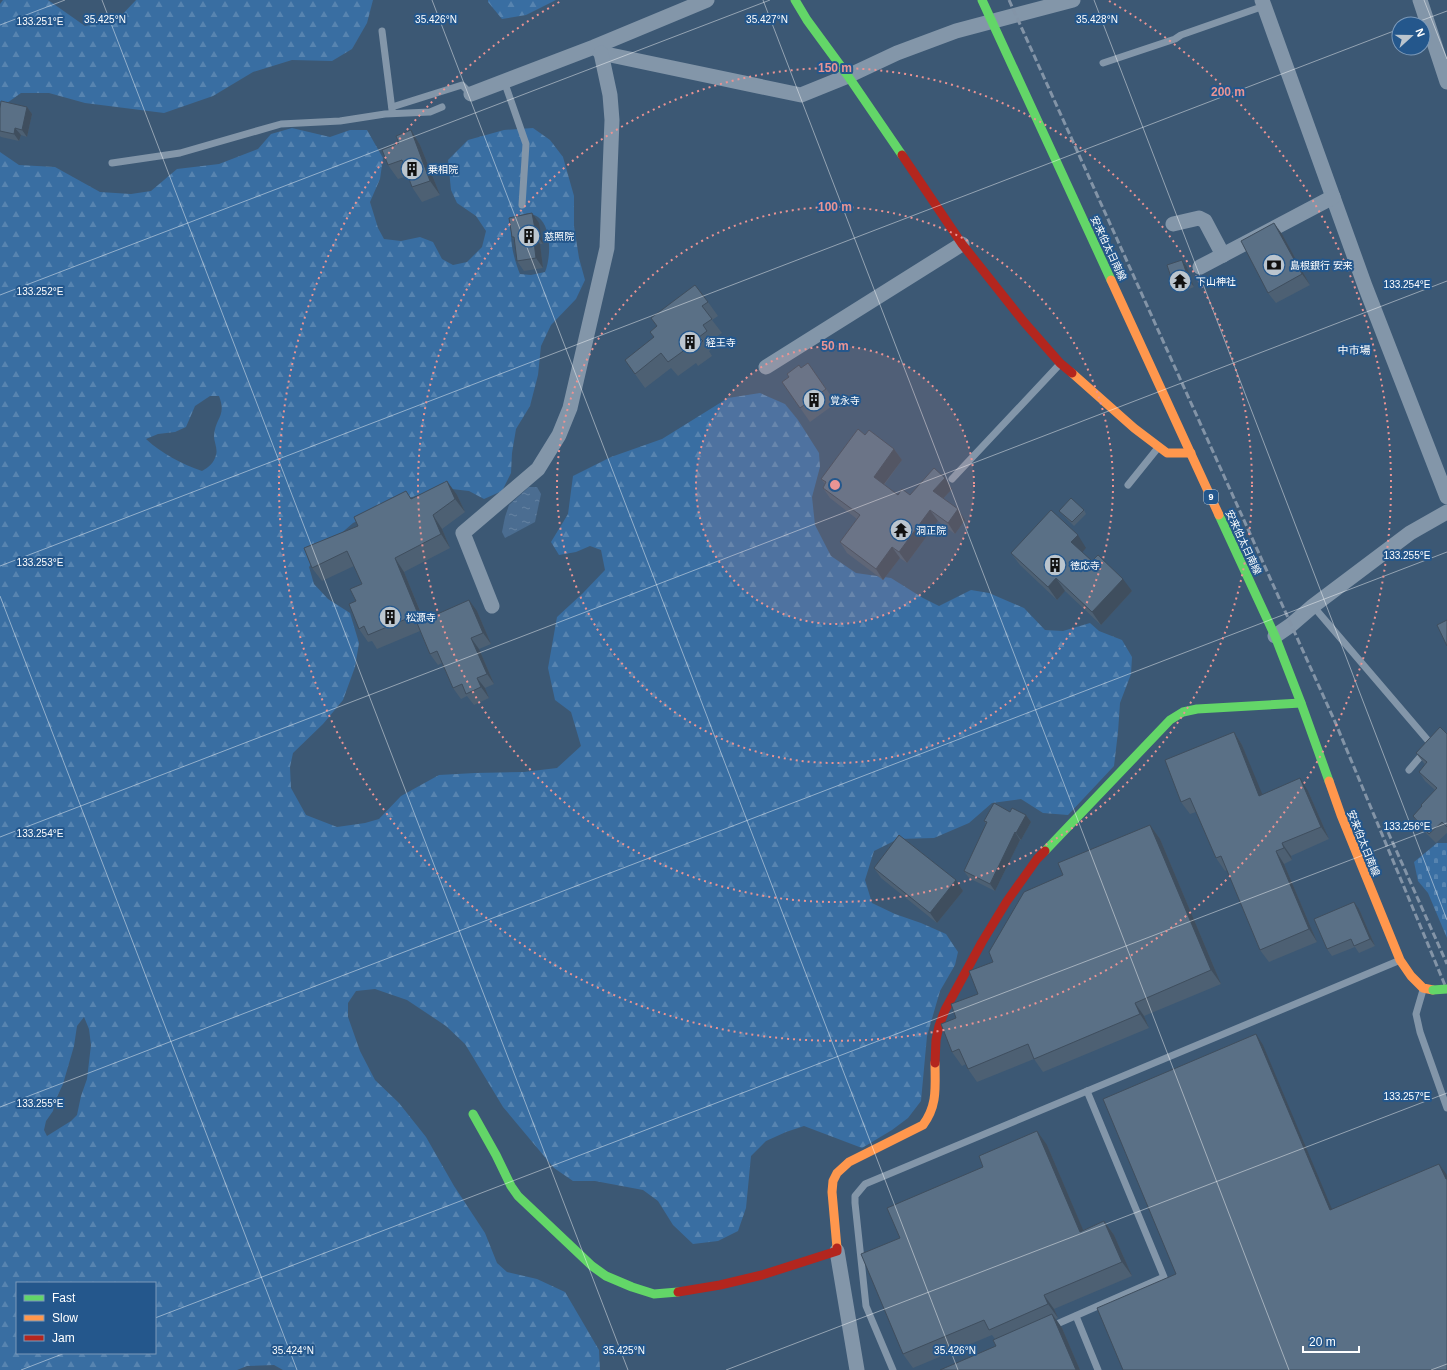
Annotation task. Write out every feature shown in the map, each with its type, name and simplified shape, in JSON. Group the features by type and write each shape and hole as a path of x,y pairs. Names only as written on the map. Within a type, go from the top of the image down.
{"street":[{"path":"471,94 598,50 707,0"},
{"path":"795,0 807,20 848,76 962,244 1024,322 1060,364 1158,447 1167,453 1191,453"},
{"name":"安来伯太日南線","path":"982,0 1275,636 1301,703 1341,816 1400,960 1411,976 1423,988"},
{"path":"598,50 801,94 848,76 897,53 956,31 1073,0"},
{"path":"1420,0 1447,82"},
{"path":"1263,3 1365,286 1447,497"},
{"path":"492,606 463,533 538,469 558,435 570,408 607,248 612,120 610,95 598,50"},
{"path":"1200,267 1333,197"},
{"path":"1174,224 1199,218 1205,221 1223,255"},
{"path":"766,367 962,244"},
{"path":"1275,636 1410,533 1447,512"},
{"path":"857,1370 837,1251 832,1192 833,1182 837,1174 849,1162 923,1125 929,1117 934,1104 936,1040 939,1026 945,1010 982,942 1007,901 1037,859 1170,720 1183,712 1197,709 1301,703"},
{"path":"1423,988 1434,990 1447,989"},
{"path":"473,1114 496,1155 510,1186 518,1196 592,1266 606,1276 632,1287 654,1294 671,1293 720,1285 762,1275 837,1251"}],"lane":[{"path":"1103,63 1175,40 1181,35 1263,3"},
{"path":"382,31 392,110"},
{"path":"504,82 526,144 522,204"},
{"path":"112,163 180,153 281,124 340,121 392,110 462,85 471,94"},
{"path":"392,110 430,112 442,107"},
{"path":"952,479 1060,364"},
{"path":"1128,485 1158,447"},
{"path":"1313,606 1434,742 1409,770"},
{"path":"893,1370 866,1306 855,1196 865,1184 1400,960"},
{"path":"1423,988 1416,1014 1420,1032 1447,1108"},
{"path":"1040,1332 1164,1277 1087,1091"},
{"path":"1076,1316 1098,1370"}],"green space":[{"path":"3,0 48,0 85,26 118,19 136,0 373,0 367,23 352,49 332,61 292,60 253,72 213,96 164,113 85,103 49,93 21,93 0,108 0,4"},
{"path":"488,0 556,0 526,15 502,19"},
{"path":"292,128 330,137 350,130 367,130 383,158 380,179 370,202 378,228 384,239 401,241 420,237 433,242 442,259 453,265 467,262 482,247 486,231 476,216 457,203 451,190 448,160 468,140 504,130 533,128 550,140 563,157 574,196 574,226 579,258 585,280 576,299 551,325 541,346 538,375 530,406 516,429 512,453 511,473 502,491 484,499 469,491 443,488 402,500 353,523 322,550 309,567 314,584 328,599 350,613 359,643 355,667 343,700 323,724 293,753 290,767 291,788 306,815 337,827 365,823 379,819 401,796 439,775 524,772 557,768 581,746 571,712 555,700 548,668 557,617 605,570 601,550 590,546 576,552 559,555 551,542 568,514 573,476 611,457 662,439 728,398 760,393 785,404 798,420 819,453 820,467 812,497 815,525 831,556 856,573 891,578 939,606 971,590 989,593 1024,608 1045,630 1063,631 1090,623 1099,631 1122,640 1132,657 1131,674 1120,703 1114,766 1068,815 1043,813 1021,799 992,803 969,823 934,838 898,839 874,851 865,880 872,903 895,914 946,934 958,952 955,965 940,991 927,1036 921,1101 908,1118 892,1130 862,1148 804,1126 766,1141 751,1156 746,1208 738,1231 718,1241 693,1244 673,1225 658,1201 643,1190 595,1181 573,1181 554,1168 503,1107 465,1044 446,1026 407,1000 375,989 356,991 348,1003 348,1017 360,1051 375,1080 399,1103 426,1137 454,1186 485,1233 497,1263 507,1272 537,1279 565,1292 599,1350 600,1370 283,1370 274,1365 247,1366 237,1370 0,1370 0,152 19,165 55,167 100,192 131,194 151,191 177,169 219,164 258,149 271,134","holes":["529,213 537,216 543,222 546,228 549,243 545,272 531,275 520,274 513,252 511,235 514,221 520,215","210,396 219,396 222,408 214,436 217,450 216,455 214,460 207,468 202,471 172,458 146,439 158,434 175,432 186,427 195,406","84,1017 89,1029 91,1045 87,1079 81,1096 77,1115 71,1121 47,1136 44,1130 46,1121 53,1111 55,1101 63,1084 74,1046 77,1026"]},
{"path":"1437,843 1447,843 1447,938 1428,893 1418,881 1414,862"}],"water":[{"path":"529,487 537,487 541,494 535,522 505,538 502,532 509,505"}],"building":[{"path":"1,101 27,107 22,130 15,128 14,134 0,131"},
{"path":"411,130 430,181 412,187 402,160 388,165 382,150 399,143 396,136"},
{"path":"532,213 536,234 533,234 536,258 517,261 514,237 512,237 509,218"},
{"name":"島根銀行 安来","path":"1274,223 1302,274 1268,293 1241,241"},
{"path":"1182,260 1189,280 1174,286 1167,265"},
{"path":"695,285 708,302 702,306 712,319 703,325 707,331 699,337 703,341 688,352 686,349 668,362 661,353 635,374 625,360 654,337 650,332 657,326 651,318"},
{"path":"808,363 826,389 800,408 782,382 789,377 787,374 799,365 801,368"},
{"path":"858,429 865,435 869,430 894,449 874,477 898,495 902,489 910,495 934,468 945,478 933,491 958,509 948,523 930,510 899,552 892,547 876,569 840,542 860,515 823,488 826,482 821,479"},
{"path":"447,481 455,499 433,515 441,534 395,558 418,614 368,635 364,626 359,629 349,604 356,601 350,589 362,584 347,551 312,568 304,548 358,526 354,517 406,491 411,499"},
{"path":"1071,498 1084,510 1072,522 1059,511"},
{"path":"1051,510 1078,535 1071,542 1092,561 1098,555 1123,579 1092,612 1056,578 1048,587 1011,553"},
{"path":"469,600 483,633 471,638 487,674 477,678 481,687 466,694 462,684 453,688 437,651 430,654 417,623"},
{"path":"1447,620 1447,646 1437,625"},
{"path":"1440,727 1447,734 1447,827 1442,822 1429,834 1413,816 1437,788 1419,772 1427,762 1416,753"},
{"path":"1234,732 1259,796 1300,778 1321,827 1282,843 1284,848 1276,851 1309,929 1260,950 1221,856 1216,858 1190,798 1181,802 1165,760"},
{"path":"994,803 1010,812 1012,808 1026,815 1016,833 1015,832 990,884 964,871 987,822 984,821"},
{"path":"1150,825 1211,970 1135,1003 1140,1014 1034,1059 1028,1044 968,1069 959,1049 952,1052 941,1024 956,1018 951,1004 978,994 969,971 993,962 989,952 1024,892 1063,875 1058,863"},
{"path":"899,835 956,880 930,913 874,868"},
{"path":"1354,902 1370,939 1354,946 1351,939 1327,949 1314,919"},
{"path":"1256,1034 1330,1210 1439,1164 1447,1179 1447,1370 1123,1370 1097,1308 1176,1274 1103,1099"},
{"path":"1037,1131 1080,1232 1104,1221 1122,1262 1044,1295 1048,1304 989,1330 984,1320 903,1354 861,1254 900,1238 887,1208 983,1167 979,1156"},
{"path":"1052,1314 1076,1370 940,1370 996,1346 993,1340"}],"railway":[{"path":"1009,0 1336,724 1447,990"},
{"path":"1384,823 1447,964"}],"traffic: fast":[{"path":"795,0 807,20 848,76 902,155"},
{"path":"982,0 1111,280"},
{"path":"1219,515 1275,636 1329,781"},
{"path":"1045,851 1170,720 1183,712 1197,709 1301,703"},
{"path":"1433,990 1447,989"},
{"path":"473,1114 496,1155 511,1186 518,1196 592,1266 606,1276 654,1294 678,1292"}],"traffic: slow":[{"path":"1111,280 1219,515"},
{"path":"1072,373 1134,428 1167,453 1191,453"},
{"path":"1329,781 1341,815 1400,960 1411,976 1423,988 1433,990"},
{"path":"837,1248 832,1192 833,1181 837,1173 849,1162 923,1125 928,1118 935,1095 935,1063"}],"traffic: jam":[{"path":"902,155 962,244 1024,322 1060,363 1072,373"},
{"path":"935,1063 936,1040 945,1010 982,942 1007,901 1037,859 1045,851"},
{"path":"678,1292 720,1285 762,1275 837,1251 837,1248"}],"place":[{"name":"乗相院","path":"412,169"},
{"name":"慈照院","path":"529,236"},
{"name":"島根銀行 安来","path":"1274,265"},
{"name":"下山神社","path":"1180,281"},
{"name":"経王寺","path":"690,342"},
{"name":"覚永寺","path":"814,400"},
{"name":"洞正院","path":"901,530"},
{"name":"徳応寺","path":"1055,565"},
{"name":"松源寺","path":"390,617"}],"district":[{"name":"中市場","path":"1354,350"}]}
